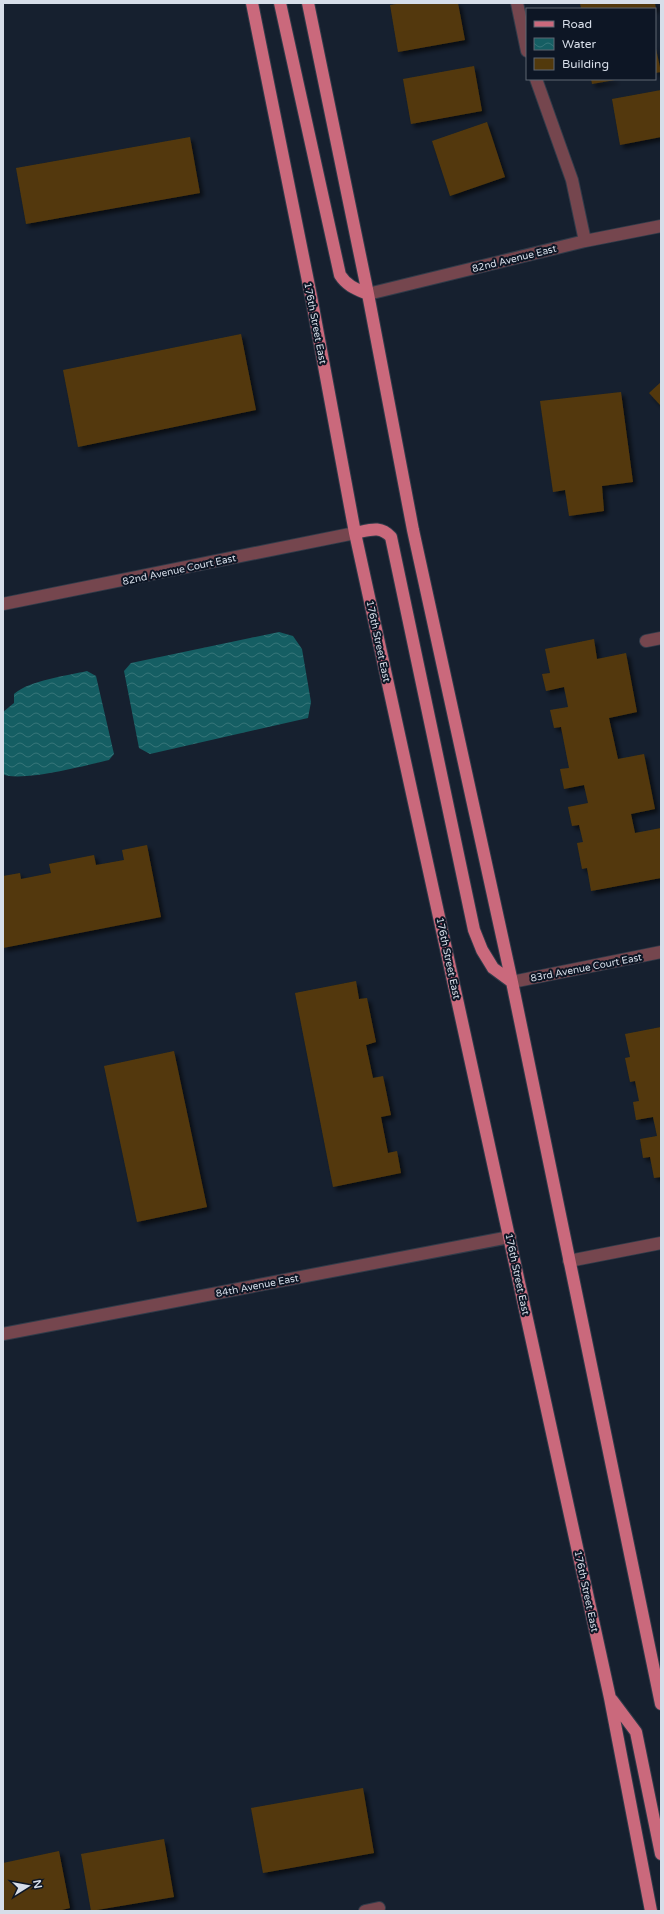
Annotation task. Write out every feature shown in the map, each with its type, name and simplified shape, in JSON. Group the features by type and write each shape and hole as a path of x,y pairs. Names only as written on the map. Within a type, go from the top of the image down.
{"main road":[{"name":"176th Street East","path":"252,3 310,288 355,533 610,1698 650,1911"},
{"path":"280,3 340,275 344,282 352,288 368,294"},
{"path":"308,3 368,294 413,530 512,982 661,1704"},
{"path":"355,533 377,529 385,531 391,537 474,930 482,950 493,968 512,982"},
{"path":"610,1698 636,1732 661,1854"}],"street":[{"path":"517,3 526,46"},
{"path":"536,80 572,180 585,241"},
{"name":"82nd Avenue East","path":"368,294 585,241 661,226"},
{"name":"82nd Avenue Court East","path":"3,604 355,533"},
{"path":"646,641 661,638"},
{"name":"83rd Avenue Court East","path":"512,982 661,952"},
{"name":"84th Avenue East","path":"3,1334 510,1237"},
{"path":"569,1261 661,1243"},
{"path":"365,1911 379,1908"}],"water":[{"path":"279,632 293,636 302,649 311,702 308,718 150,754 139,748 124,671 131,663"},
{"path":"87,671 96,676 114,754 109,760 38,775 11,776 3,774 3,712 14,703 14,694 29,685"}],"building":[{"path":"402,3 458,3 465,40 398,52 390,5"},
{"path":"580,3 655,3 656,8 581,8"},
{"path":"656,49 661,72 656,73"},
{"path":"474,66 482,111 411,124 403,79"},
{"path":"591,80 615,80 592,84"},
{"path":"661,90 661,137 620,145 612,99"},
{"path":"487,122 505,177 450,196 432,141"},
{"path":"190,137 200,193 26,224 16,168"},
{"path":"241,334 256,410 78,447 63,370"},
{"path":"661,382 661,406 649,393"},
{"path":"621,392 633,482 602,486 604,511 569,516 565,490 553,492 540,401"},
{"path":"594,639 597,659 626,653 637,712 609,718 618,759 644,754 655,809 631,814 635,833 661,828 661,878 591,891 587,868 582,869 577,843 583,842 579,825 572,826 568,807 588,803 584,785 564,789 560,769 569,768 561,727 554,728 550,710 568,707 564,687 546,691 542,674 550,673 545,649"},
{"path":"147,845 161,917 3,948 3,876 20,873 21,879 51,873 49,864 94,855 96,865 124,860 122,850"},
{"path":"356,981 359,999 367,998 376,1042 366,1045 373,1078 383,1076 391,1115 381,1117 388,1153 397,1151 401,1173 333,1187 295,993"},
{"path":"661,1027 661,1177 654,1178 650,1157 643,1158 640,1139 657,1136 653,1117 636,1120 633,1102 639,1101 635,1081 630,1082 625,1058 630,1057 625,1034"},
{"path":"174,1051 207,1207 137,1222 104,1066"},
{"path":"363,1788 374,1853 263,1873 251,1808"},
{"path":"164,1839 174,1897 91,1911 81,1854"},
{"path":"59,1851 70,1908 58,1911 3,1911 3,1863"}]}
